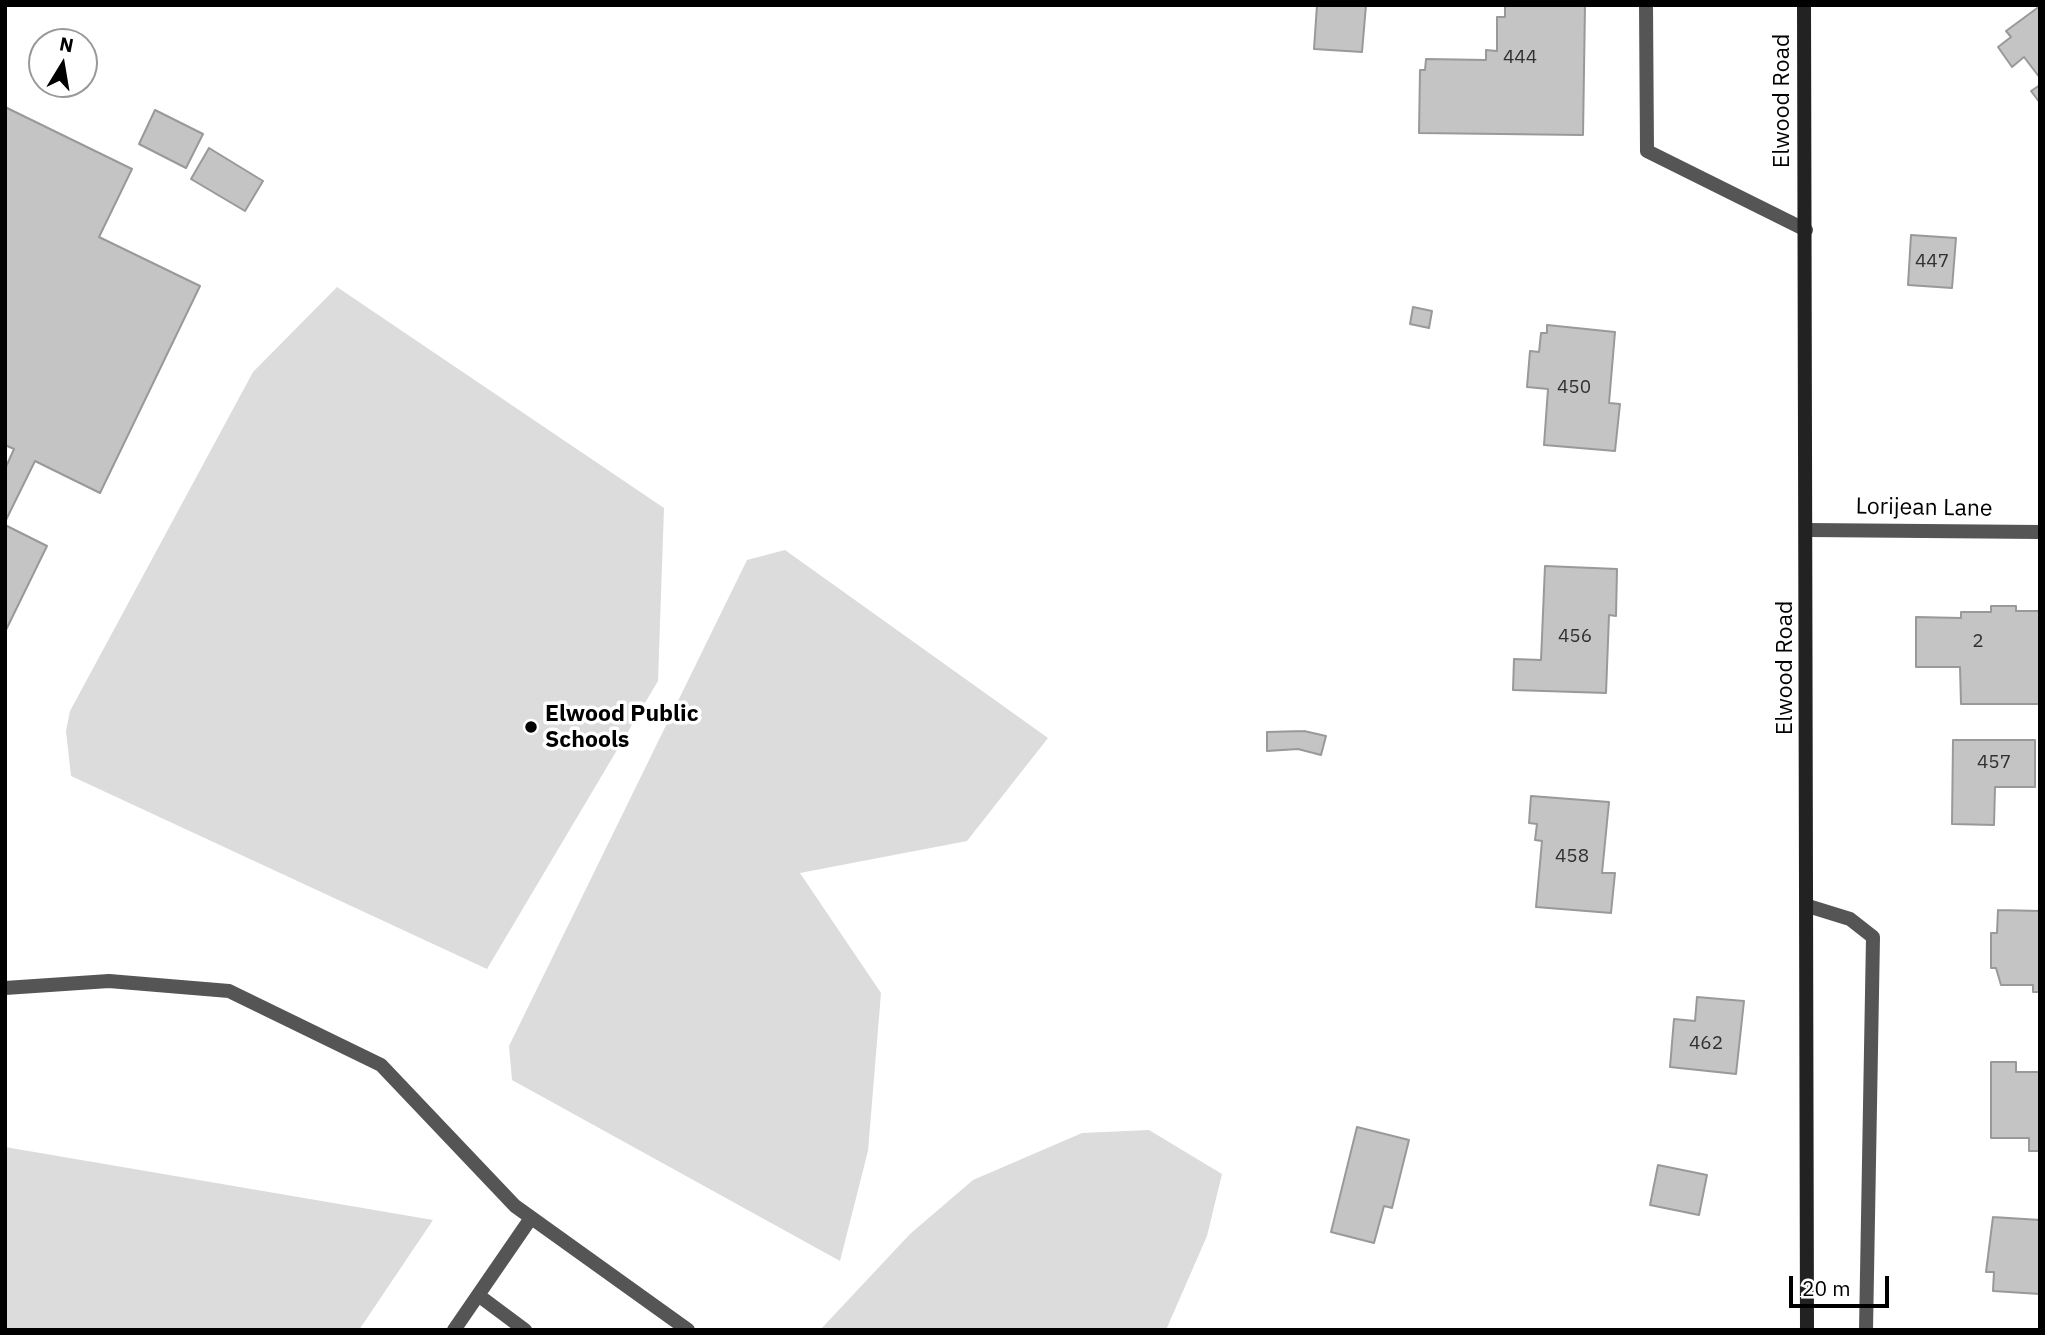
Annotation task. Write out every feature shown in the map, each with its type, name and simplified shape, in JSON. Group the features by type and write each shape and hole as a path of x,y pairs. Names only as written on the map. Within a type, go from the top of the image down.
{"main road":[{"name":"Elwood Road","path":"1804,5 1808,530 1807,1330"}],"street":[{"path":"1646,5 1647,151 1806,230"},
{"name":"Lorijean Lane","path":"1808,530 2040,532"},
{"path":"1808,906 1850,919 1873,937 1866,1330"},
{"path":"5,988 109,981 229,991 381,1065 515,1206 682,1328"},
{"path":"454,1330 531,1218"},
{"path":"478,1295 525,1330"}],"shaded area":[{"path":"337,287 664,508 658,681 487,969 71,776 66,731 70,711 253,372"},
{"path":"785,550 1048,738 967,841 800,873 881,993 868,1151 840,1261 512,1080 509,1046 747,560"},
{"path":"1149,1130 1222,1174 1207,1236 1166,1330 820,1330 910,1234 973,1180 1082,1133"},
{"path":"5,1147 433,1220 359,1330 5,1330"}],"building":[{"path":"1317,5 1366,5 1362,52 1314,49"},
{"path":"1505,5 1585,5 1583,135 1419,133 1420,70 1425,70 1426,59 1486,60 1486,50 1497,51 1497,17 1505,17"},
{"path":"2040,6 2040,78 2024,57 2012,67 1998,47 2011,37 2006,31"},
{"path":"2040,85 2040,103 2031,91"},
{"path":"5,107 132,169 99,237 200,286 100,493 35,461 5,522 5,469 14,449 5,445"},
{"path":"155,110 203,134 186,168 139,144"},
{"path":"209,148 263,181 245,211 191,179"},
{"path":"1911,235 1956,238 1952,288 1908,285"},
{"path":"1413,307 1432,311 1429,328 1410,324"},
{"path":"1547,325 1615,332 1609,403 1620,404 1615,451 1544,445 1548,389 1527,387 1530,351 1539,352 1541,333 1547,333"},
{"path":"5,525 47,546 5,632"},
{"path":"1545,566 1617,569 1616,616 1609,615 1606,693 1513,690 1514,659 1541,660"},
{"path":"1991,606 2016,606 2016,611 2040,611 2040,704 1961,704 1960,667 1916,667 1916,617 1961,618 1961,612 1991,612"},
{"path":"1304,731 1326,736 1321,755 1298,749 1267,751 1267,732"},
{"path":"1953,740 2035,740 2035,787 1995,787 1994,825 1952,824"},
{"path":"1531,796 1609,802 1602,873 1615,873 1611,913 1536,907 1542,841 1535,840 1537,824 1529,823"},
{"path":"1998,910 2040,911 2040,992 2033,992 2033,985 2001,985 1996,968 1991,968 1991,933 1997,933"},
{"path":"1697,997 1744,1001 1736,1074 1670,1067 1674,1019 1695,1021"},
{"path":"1991,1062 2016,1062 2016,1072 2040,1072 2040,1151 2029,1151 2029,1138 1991,1138"},
{"path":"1357,1127 1409,1140 1392,1208 1384,1206 1374,1243 1331,1232"},
{"path":"1658,1165 1707,1175 1699,1215 1650,1205"},
{"path":"1993,1217 2040,1220 2040,1294 1993,1291 1994,1272 1986,1272"}],"place":[{"name":"Elwood Public Schools","path":"531,727"}]}
